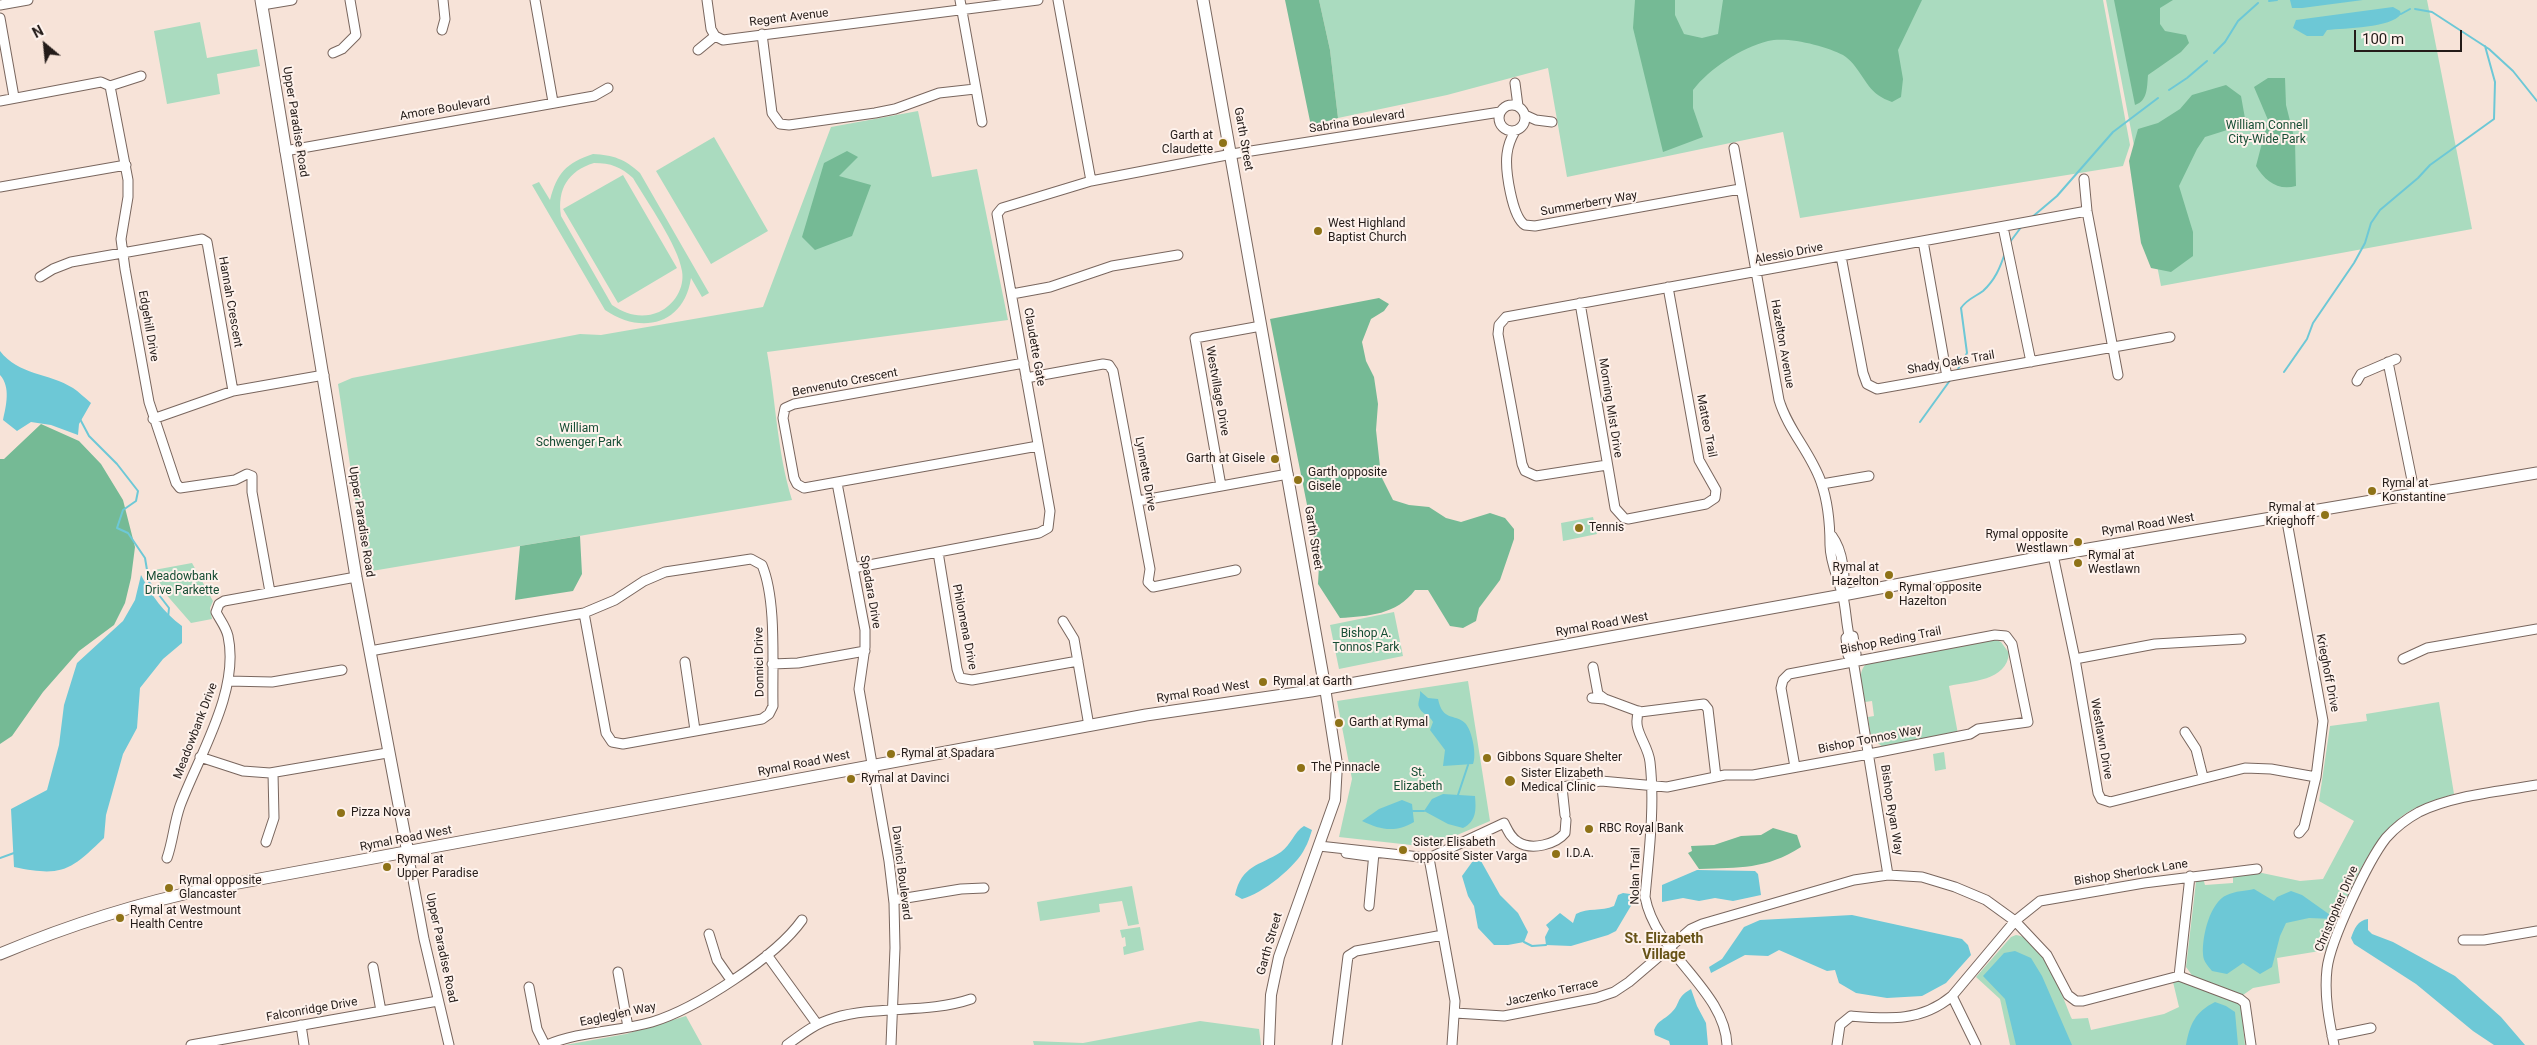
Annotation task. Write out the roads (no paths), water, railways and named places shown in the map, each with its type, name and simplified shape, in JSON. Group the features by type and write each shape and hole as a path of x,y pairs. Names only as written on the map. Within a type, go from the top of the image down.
{"main road":[{"name":"Garth Street","path":"1203,0 1232,154 1309,606 1325,688"},
{"name":"Upper Paradise Road","path":"261,2 324,374 356,577 408,854"},
{"name":"Rymal Road West","path":"0,954 52,932 164,898 1088,726 1325,688 1843,595 2053,555 2537,473"}],"street":[{"path":"0,5 28,0"},
{"path":"261,2 292,0"},
{"path":"333,53 342,49 356,35 350,0"},
{"path":"442,30 446,19 443,0"},
{"path":"535,0 553,102"},
{"path":"698,50 715,36 707,0"},
{"name":"Regent Avenue","path":"715,36 723,40 960,4 1038,0"},
{"path":"1058,0 1091,182"},
{"path":"960,4 982,122"},
{"path":"0,18 14,97"},
{"path":"762,34 772,114 777,122 789,125 875,113 895,109 939,93 975,90"},
{"path":"0,100 101,82 110,86 141,76"},
{"path":"1515,83 1513,106 1501,121 1514,131 1524,119"},
{"name":"Edgehill Drive","path":"110,86 126,165 128,197 122,228 123,253 153,419 176,483 180,488 235,480 247,474 252,476 252,492 270,592"},
{"name":"Amore Boulevard","path":"285,151 594,96 608,88"},
{"path":"1513,106 1524,119 1552,122"},
{"name":"Sabrina Boulevard","path":"1232,154 1486,116 1501,121"},
{"name":"Summerberry Way","path":"1501,121 1508,146"},
{"name":"Summerberry Way","path":"1514,131 1508,146 1506,162 1515,214 1521,223 1530,226 1740,189"},
{"name":"Hazelton Avenue","path":"1734,148 1782,411 1817,471 1822,484 1832,536 1838,544 1845,582 1843,595"},
{"name":"Claudette Gate","path":"853,568 1038,533 1048,528 1050,511 998,211 1002,208 1091,182 1232,154"},
{"path":"0,187 126,165"},
{"path":"2084,179 2087,211 2118,375"},
{"name":"Alessio Drive","path":"1607,465 1536,476 1525,471 1522,464 1498,334 1499,325 1510,316 1757,273 2087,211"},
{"path":"2003,227 2031,362"},
{"name":"Hannah Crescent","path":"123,253 202,239 207,242 233,391"},
{"path":"1923,241 1947,377"},
{"path":"40,277 53,269 71,262 123,253"},
{"path":"1012,294 1050,287 1112,266 1178,255"},
{"name":"Shady Oaks Trail","path":"1841,256 1867,384 1877,389 2170,337"},
{"name":"Matteo Trail","path":"1620,516 1628,519 1667,512 1706,504 1715,498 1716,490 1699,460 1668,287"},
{"name":"Morning Mist Drive","path":"1580,303 1615,508 1620,516"},
{"name":"Westvillage Drive","path":"1222,486 1195,338 1261,326"},
{"path":"2357,381 2361,374 2392,360 2415,495"},
{"name":"Benvenuto Crescent","path":"1024,363 794,404 785,408 783,418 794,478 797,484 804,488 1038,446"},
{"name":"Lynnette Drive","path":"1026,378 1103,364 1109,365 1113,371 1150,569 1148,582 1153,587 1236,570"},
{"path":"153,419 233,391 324,374"},
{"path":"1138,501 1288,474"},
{"path":"1822,484 1869,476"},
{"name":"Spadara Drive","path":"837,482 865,630 865,651 859,689 872,765"},
{"name":"Krieghoff Drive","path":"2286,516 2323,720 2316,777 2304,827 2300,833"},
{"name":"Philomena Drive","path":"938,552 960,678 972,680 1078,661"},
{"name":"Westlawn Drive","path":"2053,555 2075,659 2098,793 2101,799 2110,802 2245,768 2271,769 2316,777"},
{"name":"Donnici Drive","path":"370,651 584,612 615,600 644,581 665,572 751,559 762,565 766,575 773,637 773,706 769,714 762,719 623,744 608,738 584,612"},
{"name":"Meadowbank Drive","path":"167,858 178,813 228,681 229,639 216,612 217,608 224,601 356,577"},
{"name":"Bishop Ryan Way","path":"1843,595 1849,635 1853,636 1856,654 1853,660 1888,875"},
{"path":"1063,621 1074,639 1088,726"},
{"path":"2403,659 2427,648 2537,630"},
{"name":"Bishop Reding Trail","path":"1795,767 1782,697 1783,680 1789,674 1853,660 1995,635 2006,636 2012,644 2028,722"},
{"path":"2075,659 2155,644 2241,640"},
{"path":"772,664 798,663 865,651"},
{"path":"685,662 694,730"},
{"path":"1593,667 1598,694 1605,699"},
{"path":"228,681 272,682 342,670"},
{"name":"Garth Street","path":"1269,1045 1271,995 1279,957 1305,881 1334,807 1338,779 1337,764 1325,688"},
{"path":"1592,698 1605,699 1639,711 1704,704 1708,709 1716,777"},
{"name":"Nolan Trail","path":"1639,711 1635,721 1636,727 1648,749 1653,786 1646,897 1654,925 1716,1009 1723,1022 1727,1045"},
{"name":"Bishop Tonnos Way","path":"1429,858 1504,824 1510,836 1519,843 1528,846 1555,843 1565,832 1566,818 1562,787 1602,781 1667,787 1691,784 1716,777 1753,775 1869,754 1970,734 1978,729 2028,722"},
{"path":"2185,732 2196,749 2203,778"},
{"path":"200,757 242,771 273,773 388,753"},
{"name":"Davinci Boulevard","path":"872,765 894,900 895,948 891,1045"},
{"path":"266,842 274,818 273,773"},
{"name":"Christopher Drive","path":"2333,1040 2326,983 2327,967 2333,945 2370,861 2387,836 2417,813 2453,799 2537,785"},
{"path":"1319,846 1340,849 1348,854 1368,856 1374,853 1429,858 1455,1001 1452,1045"},
{"path":"1369,906 1374,853"},
{"name":"Upper Paradise Road","path":"408,854 438,1001 449,1045"},
{"name":"Bishop Sherlock Lane","path":"1837,1045 1840,1024 1852,1016 1892,1020 1914,1017 1941,1005 1952,996 2015,921 2040,901 2190,876 2257,869"},
{"name":"Jaczenko Terrace","path":"1455,1013 1504,1016 1596,998 1614,992 1629,982 1670,949 1691,929 1702,924 1837,884 1888,875 1922,877 1955,887 1986,900 2015,921 2047,955 2068,995 2076,1001 2083,1001 2179,976"},
{"path":"2190,876 2179,976 2240,999 2244,1003 2251,1045"},
{"path":"894,900 961,889 984,888"},
{"name":"Eagleglen Way","path":"546,1045 566,1039 650,1022 681,1012 767,955 787,938 802,920"},
{"path":"2463,940 2484,940 2537,931"},
{"path":"708,934 718,960 731,980"},
{"path":"1337,1045 1348,956 1356,951 1442,935"},
{"path":"767,955 817,1024"},
{"path":"373,967 381,1011"},
{"path":"618,972 628,1027"},
{"path":"529,987 537,1029 546,1045"},
{"path":"1952,996 1976,1045"},
{"path":"787,1045 817,1024 844,1016 944,1006 971,999"},
{"name":"Falconridge Drive","path":"191,1045 212,1043 300,1025 438,1001"},
{"path":"300,1025 304,1045"},
{"path":"2333,1040 2372,1028"}],"water":[{"path":"2290,0 2363,0 2292,8"},
{"path":"2393,7 2400,11 2401,14 2396,19 2378,25 2327,30 2323,36 2307,36 2293,28 2296,20"},
{"path":"0,351 16,365 64,383 91,403 79,424 78,435 51,425 31,422 17,431 3,420 7,391 0,375"},
{"path":"141,575 158,603 182,626 182,643 163,659 140,688 137,728 123,754 106,815 104,838 82,858 64,869 44,871 14,867 11,809 47,790 59,745 64,705 77,663 123,621 135,600"},
{"path":"1420,691 1428,698 1438,699 1440,706 1446,714 1461,720 1468,726 1474,749 1473,764 1443,766 1445,750 1430,730 1432,720 1419,707"},
{"path":"1443,794 1475,796 1475,814 1468,825 1463,828 1448,824 1424,811 1432,799"},
{"path":"1402,800 1412,804 1414,822 1401,828 1388,829 1362,821 1379,809"},
{"path":"1304,826 1312,830 1308,842 1301,855 1287,871 1269,885 1250,896 1242,899 1235,895 1238,885 1247,872 1281,852"},
{"path":"1475,858 1481,861 1500,895 1518,913 1528,932 1524,942 1494,945 1478,928 1474,906 1468,896 1462,876"},
{"path":"1697,870 1755,871 1758,874 1761,895 1733,901 1715,898 1699,901 1683,898 1662,902 1662,885"},
{"path":"2254,889 2274,901 2277,897 2291,891 2302,895 2333,917 2333,919 2309,918 2286,923 2280,936 2272,967 2260,974 2243,963 2227,974 2212,971 2203,957 2203,947 2208,920 2212,912 2221,899 2227,895"},
{"path":"1623,893 1630,894 1632,904 1616,931 1571,946 1546,945 1545,937 1549,929 1546,925 1560,913 1573,923 1576,914 1614,906 1618,895"},
{"path":"1852,915 1962,939 1968,945 1971,955 1946,983 1922,996 1887,998 1856,993 1839,983 1835,970 1827,971 1779,950 1768,956 1745,955 1711,973 1709,967 1722,959 1744,927 1760,920"},
{"path":"2368,919 2368,930 2372,934 2393,942 2455,976 2501,1017 2525,1045 2494,1045 2473,1031 2416,984 2354,944 2351,938 2355,928 2359,923"},
{"path":"2015,951 2031,958 2042,976 2072,1045 2016,1045 2005,999 1983,976 2004,953"},
{"path":"1691,989 1706,1023 1708,1045 1670,1045 1669,1041 1655,1035 1654,1030 1659,1022 1674,1010 1680,998"},
{"path":"2215,1002 2235,1012 2238,1045 2186,1045 2194,1019"}],"waterway":[{"path":"2269,1 2277,0"},
{"path":"2214,53 2225,42 2238,21 2258,3"},
{"path":"2401,14 2410,9"},
{"path":"2415,9 2432,12 2489,49 2513,71 2537,101"},
{"path":"2284,372 2307,339 2313,323 2354,263 2365,243 2371,223 2380,210 2418,178 2430,165 2494,119 2495,82 2485,46"},
{"path":"2169,90 2207,61"},
{"path":"2031,218 2057,196 2113,132 2158,98"},
{"path":"2010,242 2022,226"},
{"path":"1957,371 1967,353 1961,308 1968,300 1983,291 1991,283 2005,253"},
{"path":"1920,422 1951,379"},
{"path":"80,419 89,436 117,464 138,491 136,501 123,510 117,528 128,533 145,558 149,582 169,608 168,618"},
{"path":"1458,795 1468,765"},
{"path":"1413,811 1424,811"},
{"path":"0,858 14,853"},
{"path":"1524,942 1532,946 1546,945"}],"place":[{"name":"Garth at Claudette","path":"1223,143"},
{"name":"West Highland Baptist Church","path":"1318,231"},
{"name":"Garth at Gisele","path":"1275,459"},
{"name":"Garth opposite Gisele","path":"1298,480"},
{"name":"Rymal at Konstantine","path":"2372,491"},
{"name":"Rymal at Krieghoff","path":"2325,515"},
{"name":"Tennis","path":"1579,528"},
{"name":"Rymal opposite Westlawn","path":"2078,542"},
{"name":"Rymal at Westlawn","path":"2078,563"},
{"name":"Rymal at Hazelton","path":"1889,575"},
{"name":"Rymal opposite Hazelton","path":"1889,595"},
{"name":"Rymal at Garth","path":"1263,682"},
{"name":"Garth at Rymal","path":"1339,723"},
{"name":"Rymal at Spadara","path":"891,754"},
{"name":"Gibbons Square Shelter","path":"1487,758"},
{"name":"The Pinnacle","path":"1301,768"},
{"name":"Rymal at Davinci","path":"851,779"},
{"name":"Sister Elizabeth Medical Clinic","path":"1510,781"},
{"name":"Pizza Nova","path":"341,813"},
{"name":"RBC Royal Bank","path":"1589,829"},
{"name":"Sister Elisabeth opposite Sister Varga","path":"1403,850"},
{"name":"I.D.A.","path":"1556,854"},
{"name":"Rymal at Upper Paradise","path":"387,867"},
{"name":"Rymal opposite Glancaster","path":"169,888"},
{"name":"Rymal at Westmount Health Centre","path":"120,918"}],"district":[{"name":"St. Elizabeth Village","path":"1664,948"}],"park label":[{"name":"William Connell City-Wide Park","path":"2267,133"},
{"name":"William Schwenger Park","path":"579,436"},
{"name":"Meadowbank Drive Parkette","path":"182,584"},
{"name":"Bishop A. Tonnos Park","path":"1366,641"},
{"name":"St. Elizabeth","path":"1418,780"}]}
